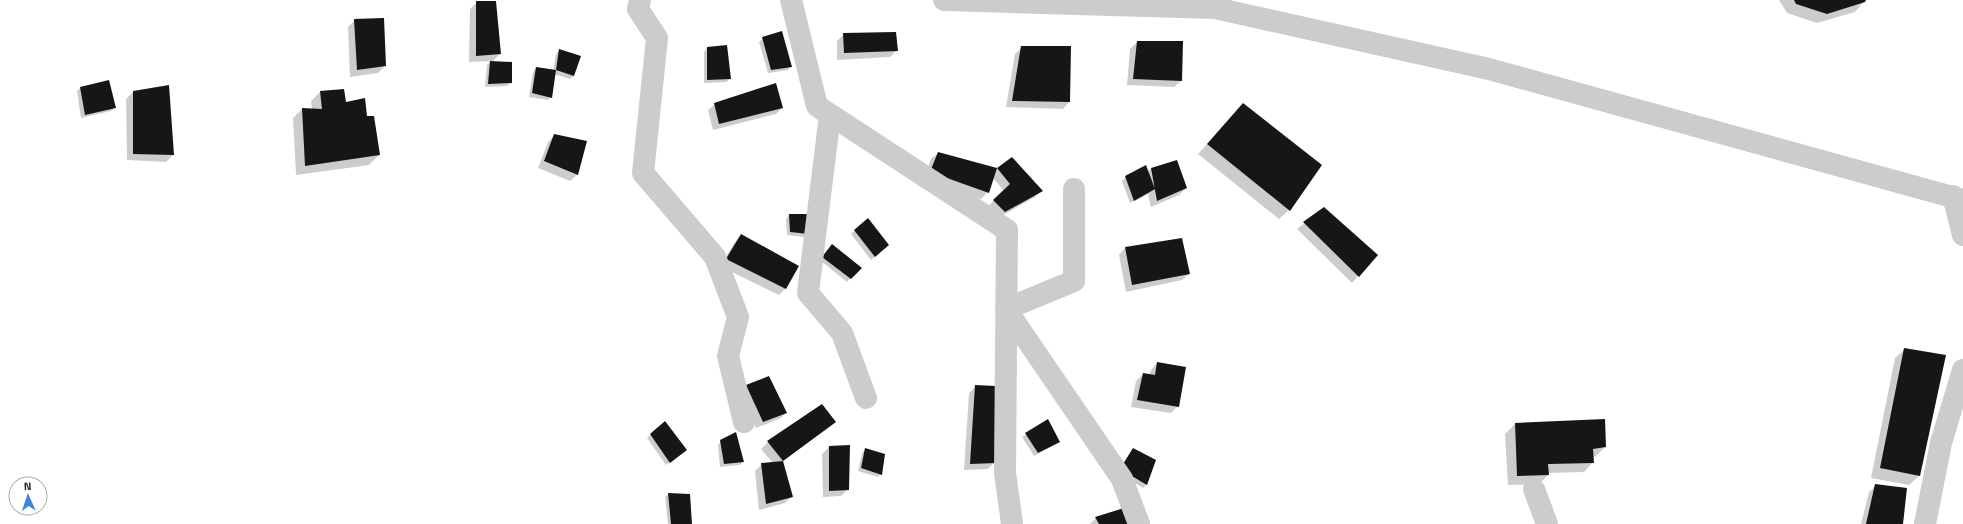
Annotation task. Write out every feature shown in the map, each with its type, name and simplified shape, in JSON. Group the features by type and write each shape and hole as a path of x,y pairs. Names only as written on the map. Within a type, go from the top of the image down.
{"street":[{"path":"640,0 638,9 657,38 643,173 715,257 738,317 728,356 744,422"},
{"path":"792,0 817,106 1007,230 1005,473 1012,524"},
{"path":"955,1 1215,8 1489,69 1958,198 1963,235"},
{"path":"830,115 808,293 842,333 866,398"},
{"path":"1006,309 1074,281 1074,189"},
{"path":"1006,309 1122,479 1139,524"},
{"path":"1925,524 1941,442 1963,370"},
{"path":"1534,489 1547,524"}],"building":[{"path":"1794,0 1866,0 1865,2 1827,14 1796,4"},
{"path":"476,1 496,1 501,54 476,56"},
{"path":"384,18 386,66 357,70 354,19"},
{"path":"782,31 792,67 771,70 762,37"},
{"path":"896,32 898,51 844,53 843,33"},
{"path":"1137,41 1183,41 1182,81 1133,79"},
{"path":"727,45 731,79 707,80 707,47"},
{"path":"1021,46 1071,46 1070,102 1012,101"},
{"path":"559,49 581,56 574,76 556,70"},
{"path":"490,61 512,62 512,83 488,84"},
{"path":"536,67 556,70 552,98 532,93"},
{"path":"109,80 116,108 85,115 80,87"},
{"path":"776,83 783,108 719,124 714,103"},
{"path":"169,85 174,155 133,154 133,91"},
{"path":"344,89 346,102 365,98 367,116 374,116 380,155 305,166 302,108 322,109 320,91"},
{"path":"1243,103 1322,165 1290,211 1207,144"},
{"path":"554,134 587,141 578,175 544,161"},
{"path":"938,152 997,168 989,193 930,172"},
{"path":"1012,157 1043,191 1005,212 993,200 1010,184 997,168"},
{"path":"1177,160 1187,188 1157,201 1151,168"},
{"path":"1146,165 1155,189 1134,201 1125,176"},
{"path":"1324,207 1378,255 1359,277 1303,222"},
{"path":"789,214 809,214 809,234 790,232"},
{"path":"868,218 889,245 875,257 854,230"},
{"path":"741,234 799,266 786,289 726,259"},
{"path":"1182,238 1190,274 1132,285 1125,247"},
{"path":"832,244 862,268 851,279 822,257"},
{"path":"1904,348 1946,355 1920,476 1880,468"},
{"path":"1157,362 1186,367 1179,407 1137,400 1143,373 1155,375"},
{"path":"769,376 787,413 763,422 746,385"},
{"path":"975,385 996,386 996,463 970,464"},
{"path":"822,404 836,422 783,461 767,441"},
{"path":"1048,419 1060,442 1038,453 1025,433"},
{"path":"1605,419 1606,447 1593,449 1594,463 1548,464 1549,475 1517,476 1515,423"},
{"path":"665,421 687,450 670,463 650,434"},
{"path":"736,432 744,462 724,464 720,440"},
{"path":"850,445 849,490 829,491 829,446"},
{"path":"865,448 885,454 882,475 861,468"},
{"path":"1133,448 1156,460 1147,485 1120,469"},
{"path":"783,461 793,497 766,504 761,463"},
{"path":"1875,484 1907,488 1903,524 1866,524"},
{"path":"668,493 690,494 692,524 671,524"},
{"path":"1124,508 1131,524 1099,524 1095,517"}]}
